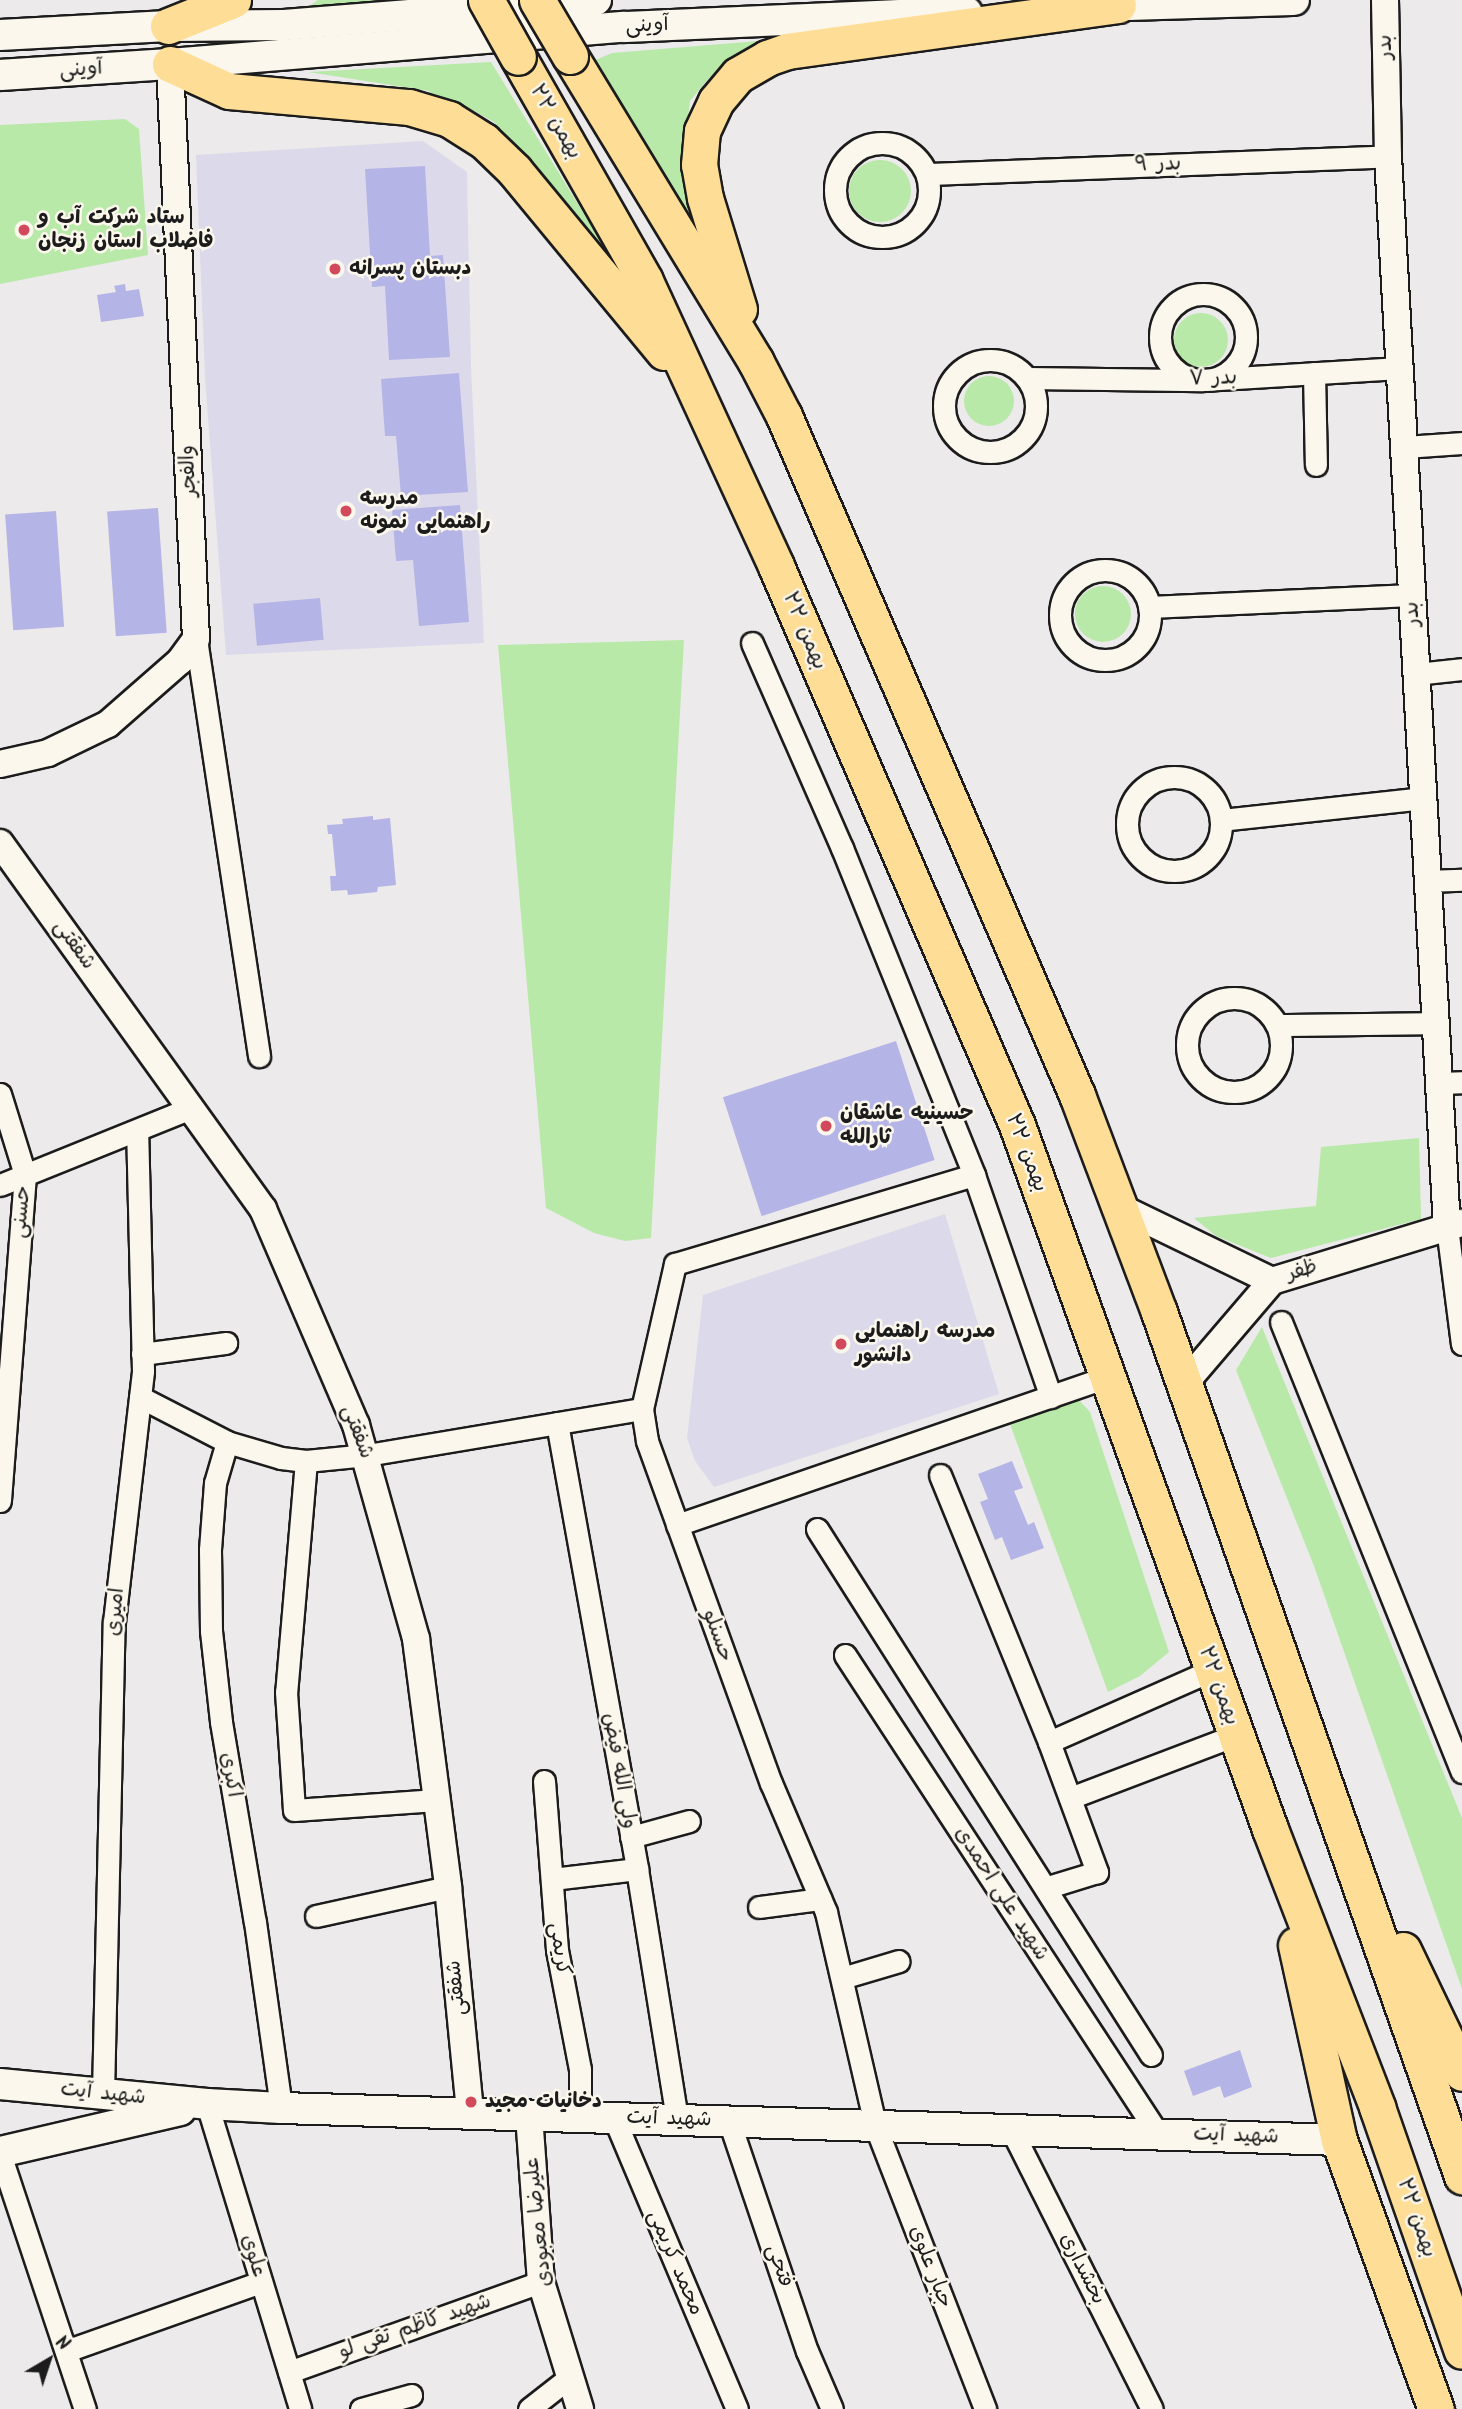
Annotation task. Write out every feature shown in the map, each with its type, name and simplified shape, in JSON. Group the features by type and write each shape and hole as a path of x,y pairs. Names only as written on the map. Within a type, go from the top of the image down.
{"highway":[{"path":"168,26 233,0"},
{"name":"۲۲ بهمن","path":"486,0 645,281 776,566 1017,1125 1270,1829 1377,2106 1462,2351"},
{"path":"537,0 756,362 790,429 1077,1095 1184,1384 1462,2176"},
{"path":"756,362 705,198 699,165 702,131 716,101 738,75 767,58 788,51 1118,5"},
{"path":"170,65 229,91 409,107 449,119 484,141 514,170 696,390"},
{"path":"1327,1793 1462,2073"},
{"path":"1270,1829 1339,2140 1436,2409"}],"main road":[{"name":"آوینی","path":"0,34 168,26 284,25 597,0"},
{"name":"آوینی","path":"0,75 170,65 624,27 1294,0"},
{"name":"شهید آیت","path":"0,2084 207,2104 281,2108 1339,2140"},
{"path":"0,2153 207,2104"}],"street":[{"name":"بدر","path":"1385,0 1388,156 1416,674 1436,1023 1450,1083 1454,1225"},
{"name":"والفجر","path":"170,65 196,639"},
{"path":"894,144 908,150 927,174 928,205 909,230 895,236 879,238 864,234 841,213 835,198 835,183 840,168 850,155 863,146 894,144"},
{"name":"بدر ۹","path":"927,174 1388,156"},
{"path":"1195,294 1223,298 1235,307 1246,333 1242,354 1230,371 1203,380 1176,371 1160,348 1161,326 1170,307 1195,294"},
{"path":"995,360 1016,367 1027,377 1034,391 1037,407 1030,429 1014,446 984,452 969,447 957,437 944,410 951,382 961,370 973,363 995,360"},
{"name":"بدر ۷","path":"1027,377 1203,380 1400,368"},
{"path":"1314,373 1316,465"},
{"path":"1404,447 1462,443"},
{"path":"1094,571 1115,572 1134,580 1144,592 1150,607 1150,622 1145,637 1135,649 1122,657 1091,658 1077,650 1062,627 1060,613 1066,593 1080,577 1094,571"},
{"path":"1150,607 1412,595"},
{"path":"0,764 48,753 108,724 180,661 196,639"},
{"path":"196,639 259,1056"},
{"path":"752,643 842,848 974,1175 1051,1396"},
{"path":"1416,674 1462,669"},
{"path":"1168,777 1184,778 1203,788 1217,806 1221,820 1214,848 1205,860 1191,868 1175,871 1159,869 1144,861 1133,849 1127,834 1127,818 1132,802 1142,789 1168,777"},
{"path":"1221,820 1423,798"},
{"name":"شفقتی","path":"0,843 263,1209 367,1455 416,1639 448,1887 470,2113"},
{"path":"1428,881 1462,880"},
{"path":"1277,1025 1281,1039 1278,1061 1267,1080 1253,1089 1237,1093 1221,1091 1205,1084 1194,1072 1188,1057 1188,1032 1200,1011 1213,1002 1242,999 1256,1004 1277,1025 1436,1023"},
{"name":"حسنی","path":"0,1094 25,1175 0,1501"},
{"path":"0,1185 191,1108"},
{"name":"امیری","path":"103,2094 114,1622 140,1397 142,1354 137,1132"},
{"path":"140,1397 227,1442 281,1458 306,1461 367,1455 642,1409 675,1264 974,1175"},
{"path":"1119,1207 1272,1281"},
{"path":"1454,1225 1462,1344"},
{"name":"ظفر","path":"1184,1384 1272,1281 1454,1225"},
{"path":"1280,1322 1462,1772"},
{"path":"142,1354 226,1343"},
{"path":"677,1525 1106,1377"},
{"name":"حسنلو","path":"642,1409 647,1441 677,1525 771,1783 820,1899 842,1978 875,2125"},
{"name":"ولی الله فیض","path":"557,1423 637,1869 677,2119"},
{"name":"اکبری","path":"227,1442 215,1483 210,1550 211,1631 221,1723 255,1922 281,2108"},
{"path":"306,1461 286,1692 294,1810 437,1800"},
{"path":"940,1475 1049,1742 1097,1872 1045,1888"},
{"path":"817,1529 1151,2055"},
{"name":"شهید علی احمدی","path":"845,1655 1158,2134"},
{"path":"1049,1742 1212,1670"},
{"path":"1070,1798 1236,1735"},
{"name":"کریمی","path":"544,1781 557,1950 580,2068 580,2117"},
{"path":"631,1837 689,1821"},
{"path":"552,1879 637,1869"},
{"path":"316,1916 448,1887"},
{"path":"759,1907 820,1899"},
{"path":"842,1978 899,1961"},
{"name":"علوی","path":"207,2104 299,2409"},
{"name":"علیرضا معبودی","path":"529,2115 541,2282 580,2409"},
{"name":"محمد کریمی","path":"614,2118 737,2409"},
{"name":"فتحی","path":"729,2121 807,2351 832,2409"},
{"name":"جبار علوی","path":"875,2125 985,2409"},
{"name":"بخشداری","path":"1011,2129 1152,2409"},
{"path":"0,2153 85,2409"},
{"path":"66,2351 261,2282"},
{"name":"شهید کاظم تقی لو","path":"289,2372 541,2282"},
{"path":"529,2409 570,2377"},
{"path":"361,2409 411,2395"}],"shaded area":[{"path":"423,141 467,172 471,366 484,643 226,655 205,378 196,155"},
{"name":"مدرسه راهنمایی دانشور","path":"945,1214 999,1394 714,1487 695,1461 687,1438 703,1295"}],"green space":[{"path":"318,0 429,0 317,10 311,5"},
{"path":"771,40 709,78 690,101 685,145 695,235 593,61 612,53"},
{"path":"491,62 617,268 494,122 467,107 434,104 429,91 308,72"},
{"path":"125,119 139,129 148,255 0,284 0,125"},
{"path":"880,160 902,169 911,191 902,213 880,222 858,213 849,191 858,169"},
{"path":"1201,313 1220,321 1228,340 1220,359 1201,367 1182,359 1174,340 1182,321"},
{"path":"989,376 1007,383 1014,401 1007,419 989,426 971,419 964,401 971,383"},
{"path":"1103,586 1114,588 1123,594 1129,603 1129,625 1123,634 1114,640 1103,642 1092,640 1083,634 1077,625 1075,614 1077,603 1083,594 1092,588"},
{"path":"684,640 651,1238 625,1241 594,1233 546,1208 498,645"},
{"path":"1419,1138 1421,1219 1271,1258 1216,1236 1194,1218 1316,1206 1321,1147"},
{"path":"1262,1327 1462,1818 1462,1989 1314,1566 1236,1370"},
{"path":"1078,1399 1090,1412 1169,1652 1140,1676 1108,1692 1010,1424 1031,1413"}],"building":[{"path":"425,166 430,256 443,255 450,357 389,360 385,286 372,287 365,169"},
{"path":"125,284 126,291 139,289 144,316 101,322 97,295 116,292 114,286"},
{"path":"459,373 468,492 401,496 396,436 385,436 381,379"},
{"path":"460,505 469,622 419,626 413,560 396,561 392,510"},
{"path":"158,508 167,633 116,636 107,512"},
{"path":"56,511 64,627 13,630 5,515"},
{"path":"320,598 324,640 257,646 253,604"},
{"path":"373,816 373,820 390,818 396,885 378,887 377,892 348,895 347,890 331,891 330,876 336,876 332,834 328,834 327,825 343,824 342,819"},
{"name":"حسینیه عاشقان ثارالله","path":"896,1041 935,1160 762,1216 723,1097"},
{"path":"1012,1461 1023,1488 1014,1491 1028,1525 1034,1522 1044,1548 1011,1560 1002,1537 995,1540 980,1502 988,1499 978,1474"},
{"path":"1240,2050 1252,2087 1224,2098 1220,2086 1193,2096 1184,2071"}],"place":[{"name":"ستاد شرکت آب و فاضلاب استان زنجان","path":"24,230"},
{"name":"دبستان پسرانه","path":"335,269"},
{"name":"مدرسه راهنمایی نمونه","path":"346,511"},
{"name":"حسینیه عاشقان ثارالله","path":"826,1126"},
{"name":"مدرسه راهنمایی دانشور","path":"841,1344"},
{"name":"دخانیات مجید","path":"471,2102"}]}
